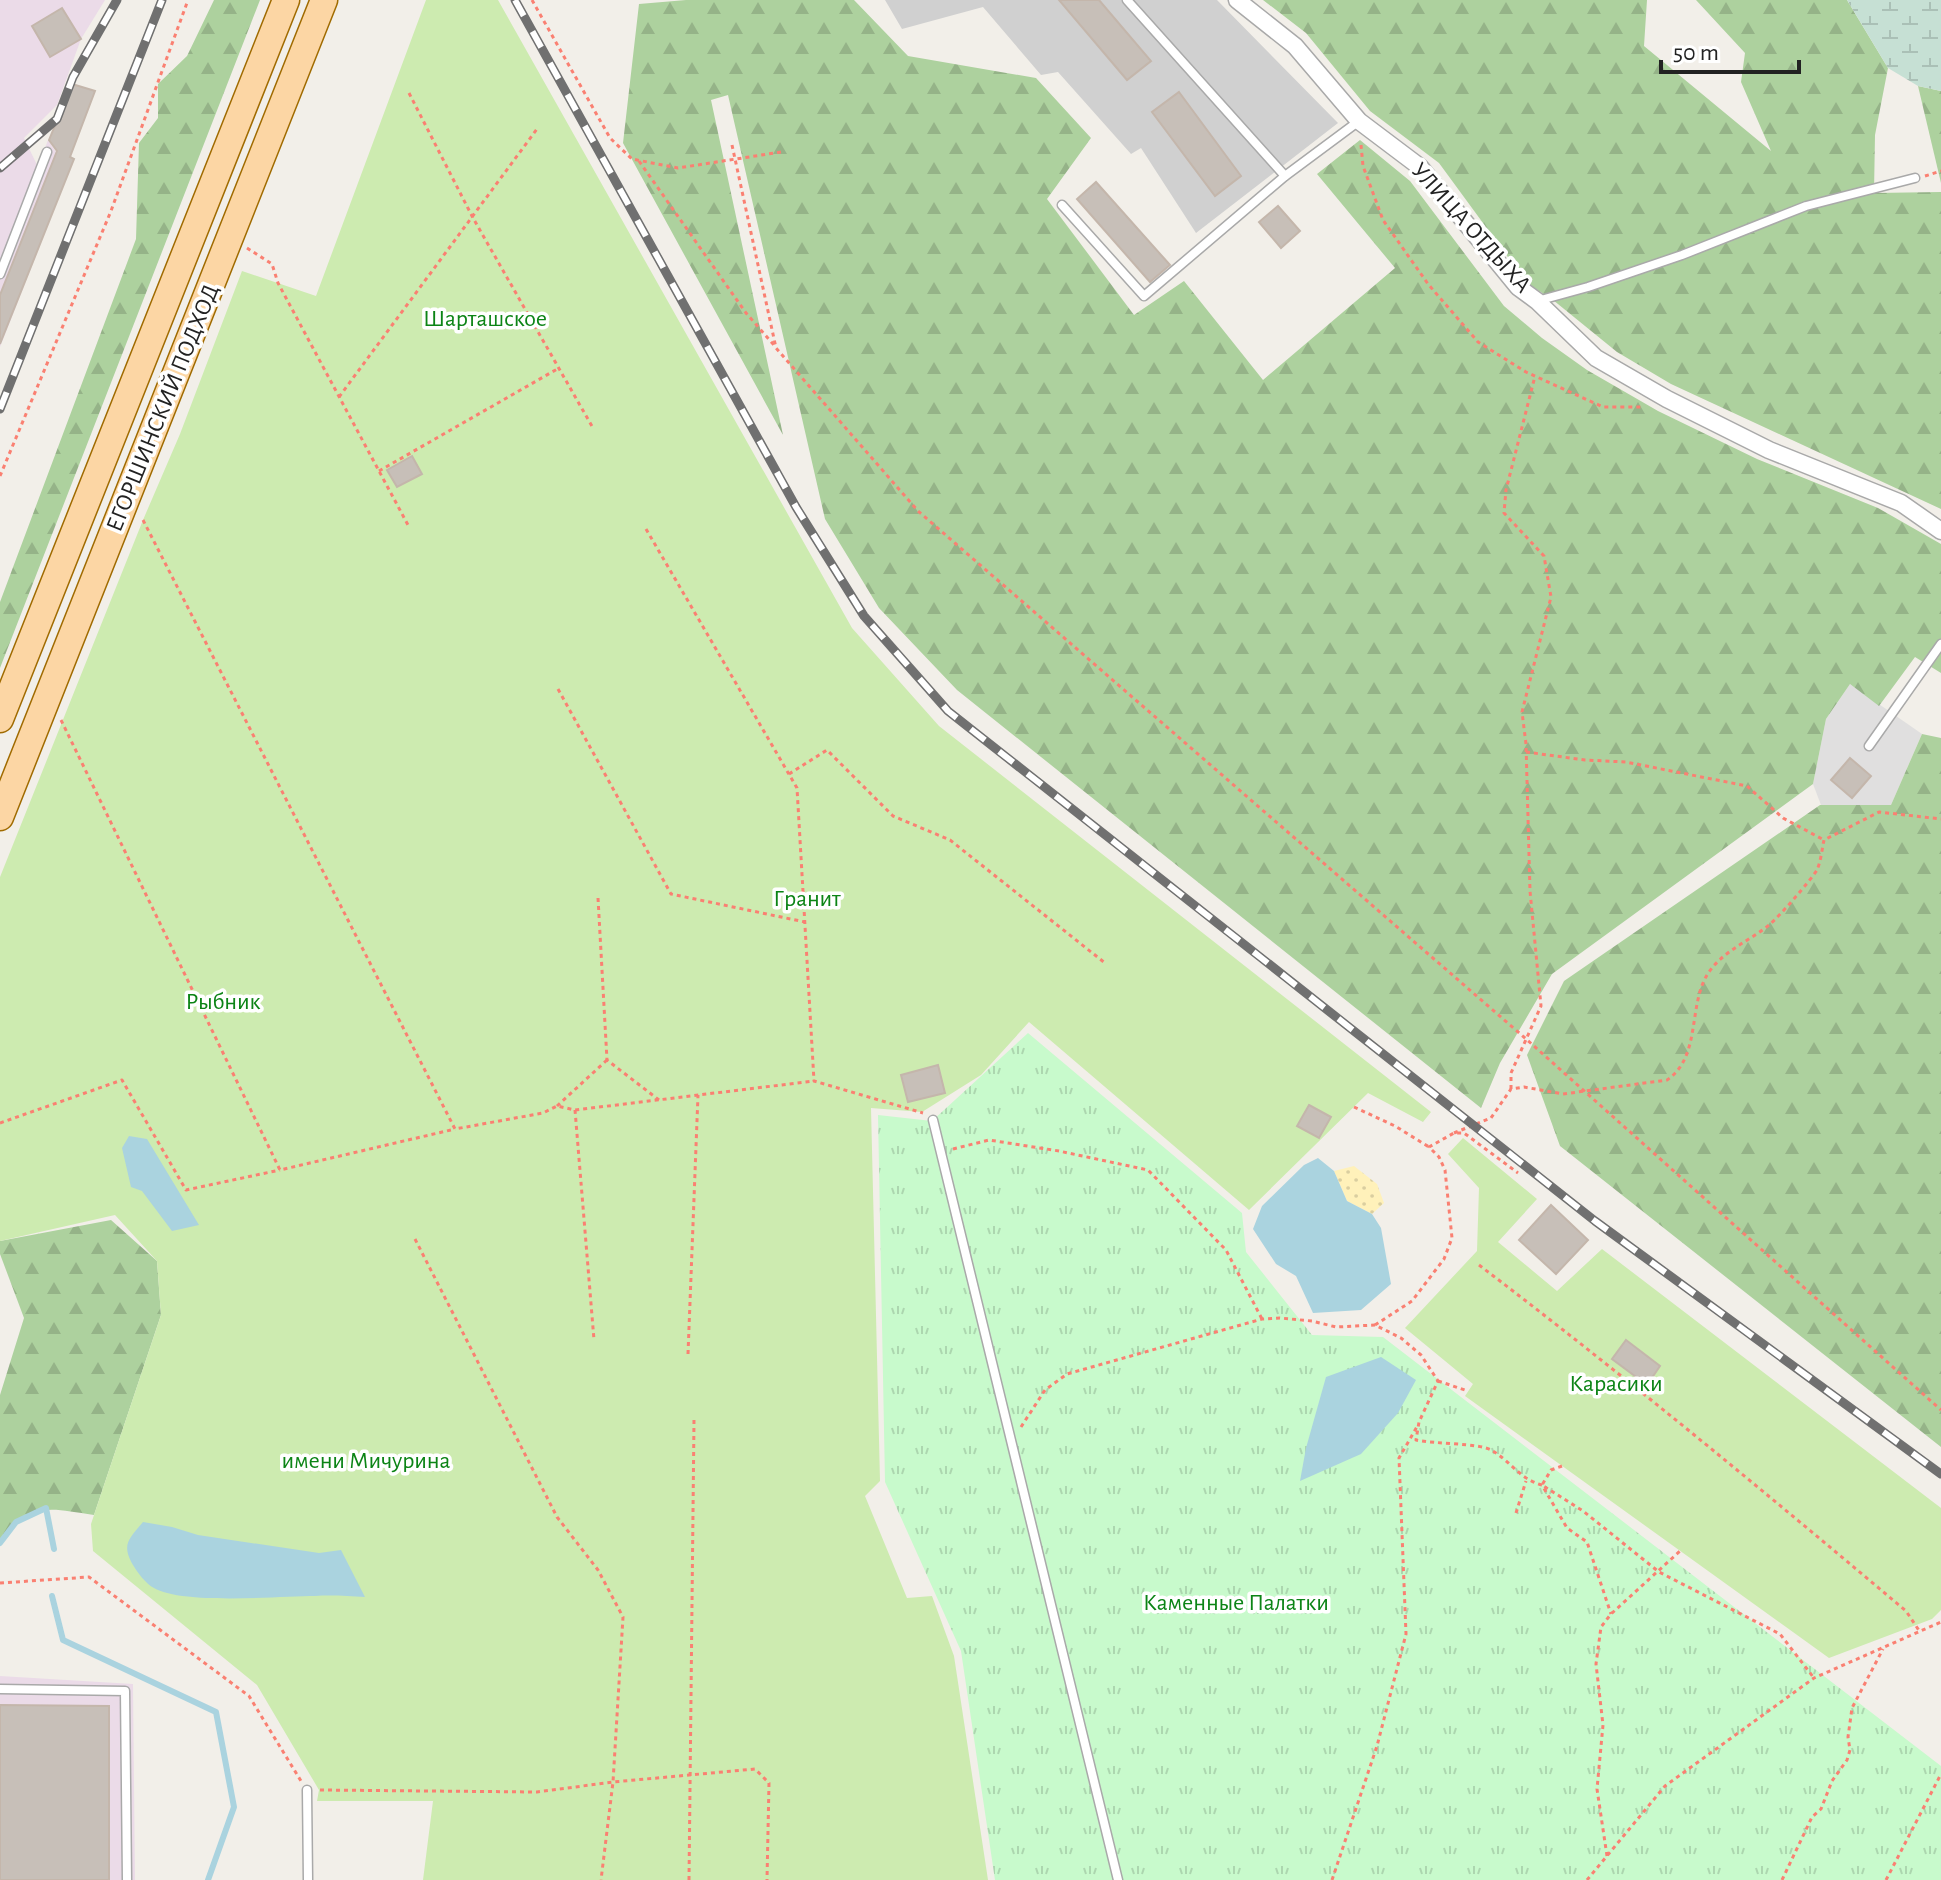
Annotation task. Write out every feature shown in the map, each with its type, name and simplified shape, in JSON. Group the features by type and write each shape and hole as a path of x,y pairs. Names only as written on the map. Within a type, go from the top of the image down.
{"main road":[{"name":"ЕГОРШИНСКИЙ ПОДХОД","path":"0,719 286,0"},
{"name":"ЕГОРШИНСКИЙ ПОДХОД","path":"0,817 324,0"}],"street":[{"name":"УЛИЦА ОТДЫХА","path":"1237,0 1295,46 1359,121 1420,167 1518,287 1537,301 1596,358 1682,407 1769,450 1901,503 1941,531"}],"lane":[{"path":"1127,0 1285,176"},
{"path":"1062,205 1144,296 1285,176 1359,121"},
{"path":"0,274 47,152"},
{"path":"1537,301 1682,255 1806,206 1915,178"},
{"path":"1869,746 1941,644"},
{"path":"933,1120 1118,1880"},
{"path":"0,1689 125,1691 127,1880"},
{"path":"307,1790 308,1880"}],"path":[{"path":"0,476 111,211 188,0"},
{"path":"532,0 610,138 632,159 678,168 781,152"},
{"path":"409,93 473,218 593,428"},
{"path":"1359,121 1363,166 1383,220 1428,284 1478,342 1535,376 1603,407 1682,407"},
{"path":"339,397 537,129"},
{"path":"732,145 776,348"},
{"path":"639,161 746,313 918,511 1525,1038 1941,1410"},
{"path":"231,237 272,264 278,283 408,525"},
{"path":"379,471 559,368"},
{"path":"1429,1147 1491,1118 1511,1089 1511,1073 1541,1006 1530,891 1522,712 1551,597 1544,556 1504,513 1506,490 1535,376"},
{"path":"121,513 143,520 455,1129"},
{"path":"646,529 797,788 814,1081"},
{"path":"558,689 671,894 805,922"},
{"path":"41,713 63,720 280,1170"},
{"path":"789,774 827,750 893,816 950,840 1105,963"},
{"path":"1526,752 1626,762 1747,786 1783,818 1824,840"},
{"path":"1511,1089 1524,1087 1563,1094 1667,1080 1680,1071 1708,974 1723,955 1771,924 1816,870 1824,840 1879,812 1941,819"},
{"path":"598,898 607,1060 659,1100"},
{"path":"0,1123 122,1080 186,1190 455,1129 543,1113 557,1106 607,1060"},
{"path":"557,1106 575,1110 814,1081 922,1112 933,1120"},
{"path":"688,1354 698,1095"},
{"path":"1354,1107 1395,1126 1429,1147 1439,1157 1445,1170 1452,1238 1444,1259 1412,1301 1375,1325"},
{"path":"575,1110 594,1340"},
{"path":"1454,1133 1464,1133 1518,1173"},
{"path":"941,1152 989,1140 1148,1170 1226,1250 1262,1319"},
{"path":"415,1239 557,1517 598,1570 623,1617 613,1782 601,1880"},
{"path":"1479,1265 1733,1464 1906,1611 1920,1632"},
{"path":"1012,1443 1045,1390 1067,1374 1262,1319 1312,1321 1336,1327 1375,1325 1401,1338 1421,1355 1438,1381 1468,1391"},
{"path":"1332,1880 1377,1746 1406,1634 1399,1458 1438,1381"},
{"path":"689,1880 694,1420"},
{"path":"1419,1422 1416,1440 1489,1449 1526,1481 1542,1485 1583,1511 1659,1572 1780,1634 1814,1678"},
{"path":"1542,1485 1551,1470 1562,1466"},
{"path":"1516,1513 1526,1481"},
{"path":"1542,1485 1567,1528 1587,1542 1611,1614"},
{"path":"1607,1856 1597,1789 1603,1725 1596,1664 1601,1627 1611,1614 1680,1551"},
{"path":"0,1583 89,1577 249,1696 307,1790 537,1792 755,1769 769,1783 767,1880"},
{"path":"1587,1880 1665,1786 1814,1678 1941,1622"},
{"path":"1782,1880 1812,1817 1821,1809 1832,1781 1847,1760 1852,1708 1883,1649"},
{"path":"1886,1880 1941,1774"}],"shaded area":[{"path":"0,0 105,0 81,39 57,105 24,138 38,167 48,140 56,152 74,159 0,347"},
{"path":"885,0 1217,0 1338,123 1196,233 1141,148 1131,154 1058,72 1041,75 983,7 902,29"},
{"path":"1850,684 1922,734 1891,805 1821,805 1813,784 1826,719"},
{"path":"0,1676 133,1684 135,1880 0,1880"}],"green space":[{"path":"214,0 260,0 0,668 0,602 136,239 139,143 158,118 158,84 187,56"},
{"path":"426,0 498,0 852,628 939,726 1431,1112 1423,1122 1368,1093 1249,1210 1029,1022 981,1075 922,1112 871,1108 880,1481 865,1496 907,1598 932,1596 954,1656 988,1880 423,1880 433,1801 317,1801 319,1790 257,1685 93,1551 91,1524 161,1315 157,1261 115,1215 0,1241 0,877 180,434 242,271 316,296"},
{"path":"686,0 854,0 908,56 1036,78 1091,138 1047,199 1134,315 1184,281 1263,380 1395,268 1317,174 1360,140 1410,181 1504,306 1587,370 1658,411 1757,459 1878,508 1941,544 1941,673 1915,657 1879,706 1850,684 1826,719 1813,784 1552,974 1500,1063 1481,1108 957,690 879,608 825,519 728,95 711,100 783,435 623,143 639,4"},
{"path":"1263,0 1647,0 1644,46 1771,151 1741,82 1745,53 1696,0 1847,0 1888,68 1875,135 1874,193 1941,192 1941,509 1671,384 1617,352 1527,283 1439,163 1370,111 1306,33"},
{"path":"1847,0 1941,0 1941,91 1918,86 1888,68"},
{"path":"1918,86 1941,91 1941,183"},
{"path":"1922,734 1941,738 1941,1447 1560,1146 1527,1055 1564,981 1820,805 1891,805"},
{"name":"Каменные Палатки","path":"1028,1033 1242,1213 1246,1252 1312,1335 1383,1337 1941,1766 1941,1880 995,1880 961,1651 885,1482 878,1115 932,1121"},
{"name":"Карасики","path":"1463,1138 1537,1199 1498,1242 1557,1291 1602,1249 1941,1508 1941,1610 1932,1619 1829,1658 1465,1396 1473,1384 1405,1328 1477,1251 1479,1188 1448,1154"},
{"path":"111,1220 157,1261 161,1315 94,1515 41,1511 22,1520 0,1543 0,1395 24,1318 0,1254 0,1241"}],"sand":[{"path":"1354,1166 1377,1184 1384,1203 1372,1214 1347,1201 1334,1171"}],"water":[{"path":"129,1136 147,1139 199,1225 172,1231 142,1191 131,1187 122,1148"},
{"path":"1318,1158 1334,1171 1347,1201 1372,1214 1381,1228 1391,1284 1361,1310 1313,1313 1296,1276 1276,1264 1253,1229 1262,1206 1304,1165"},
{"path":"1381,1357 1416,1380 1398,1413 1361,1454 1300,1481 1326,1377"},
{"path":"143,1522 198,1535 319,1553 341,1550 365,1597 208,1598 168,1593 148,1584 129,1558 128,1542"}],"building":[{"path":"1059,0 1099,0 1151,61 1127,80"},
{"path":"62,8 81,39 50,57 32,26"},
{"path":"72,84 95,91 70,157 74,159 0,344 0,295 57,151 49,140"},
{"path":"1179,92 1241,176 1215,196 1152,112"},
{"path":"1096,182 1170,265 1150,282 1077,199"},
{"path":"1278,206 1300,231 1281,248 1259,222"},
{"path":"412,456 422,474 397,487 387,470"},
{"path":"1850,758 1871,776 1852,798 1831,780"},
{"path":"938,1065 945,1093 908,1102 901,1075"},
{"path":"1309,1105 1331,1117 1319,1138 1297,1126"},
{"path":"1551,1205 1588,1240 1556,1274 1519,1240"},
{"path":"1626,1340 1660,1366 1647,1385 1612,1359"},
{"path":"0,1705 109,1706 109,1880 0,1880"}],"waterway":[{"path":"0,1543 16,1522 46,1508 54,1549"},
{"path":"52,1596 63,1640 216,1712 234,1807 208,1880"}],"railway":[{"path":"0,168 57,119 73,77 117,0"},
{"path":"0,409 162,0"},
{"path":"515,0 796,507 864,616 948,711 1595,1221 1941,1474"}],"park label":[{"name":"Шарташское","path":"485,319"},
{"name":"Гранит","path":"807,899"},
{"name":"Рыбник","path":"223,1002"},
{"name":"имени Мичурина","path":"366,1461"}]}
